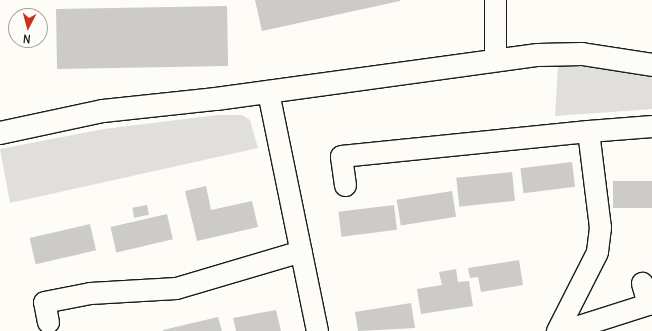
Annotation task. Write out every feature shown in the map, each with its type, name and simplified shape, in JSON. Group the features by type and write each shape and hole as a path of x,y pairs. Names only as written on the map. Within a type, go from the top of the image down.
{"main road":[{"path":"0,133 103,111 268,92 495,60 582,54 652,65"}],"street":[{"path":"495,0 495,60"},
{"path":"268,92 318,331"},
{"path":"345,186 341,156 652,126"},
{"path":"557,331 597,252 600,227 588,131"},
{"path":"48,322 44,302 90,293 176,288 301,251"},
{"path":"563,331 648,304 642,282"}],"shaded area":[{"path":"558,65 612,68 652,76 652,109 555,116"},
{"path":"217,115 242,115 250,120 258,148 10,203 0,149 104,129"}],"building":[{"path":"255,0 400,0 400,1 262,31"},
{"path":"227,6 228,66 57,69 56,9"},
{"path":"572,162 575,187 523,193 520,168"},
{"path":"512,172 515,201 459,207 456,178"},
{"path":"613,181 652,181 652,208 613,208"},
{"path":"206,186 211,210 252,201 258,227 197,241 185,191"},
{"path":"452,191 456,217 401,225 397,200"},
{"path":"147,205 149,215 134,218 132,208"},
{"path":"394,205 397,230 341,237 338,212"},
{"path":"167,214 173,239 116,252 110,227"},
{"path":"90,224 96,250 36,264 30,238"},
{"path":"519,260 523,285 481,292 478,277 470,278 468,268"},
{"path":"456,269 458,282 469,281 473,306 421,314 417,289 442,285 439,272"},
{"path":"411,303 415,328 358,331 355,312"},
{"path":"276,310 281,331 236,331 233,318"},
{"path":"218,317 222,331 163,331 163,330"}]}
